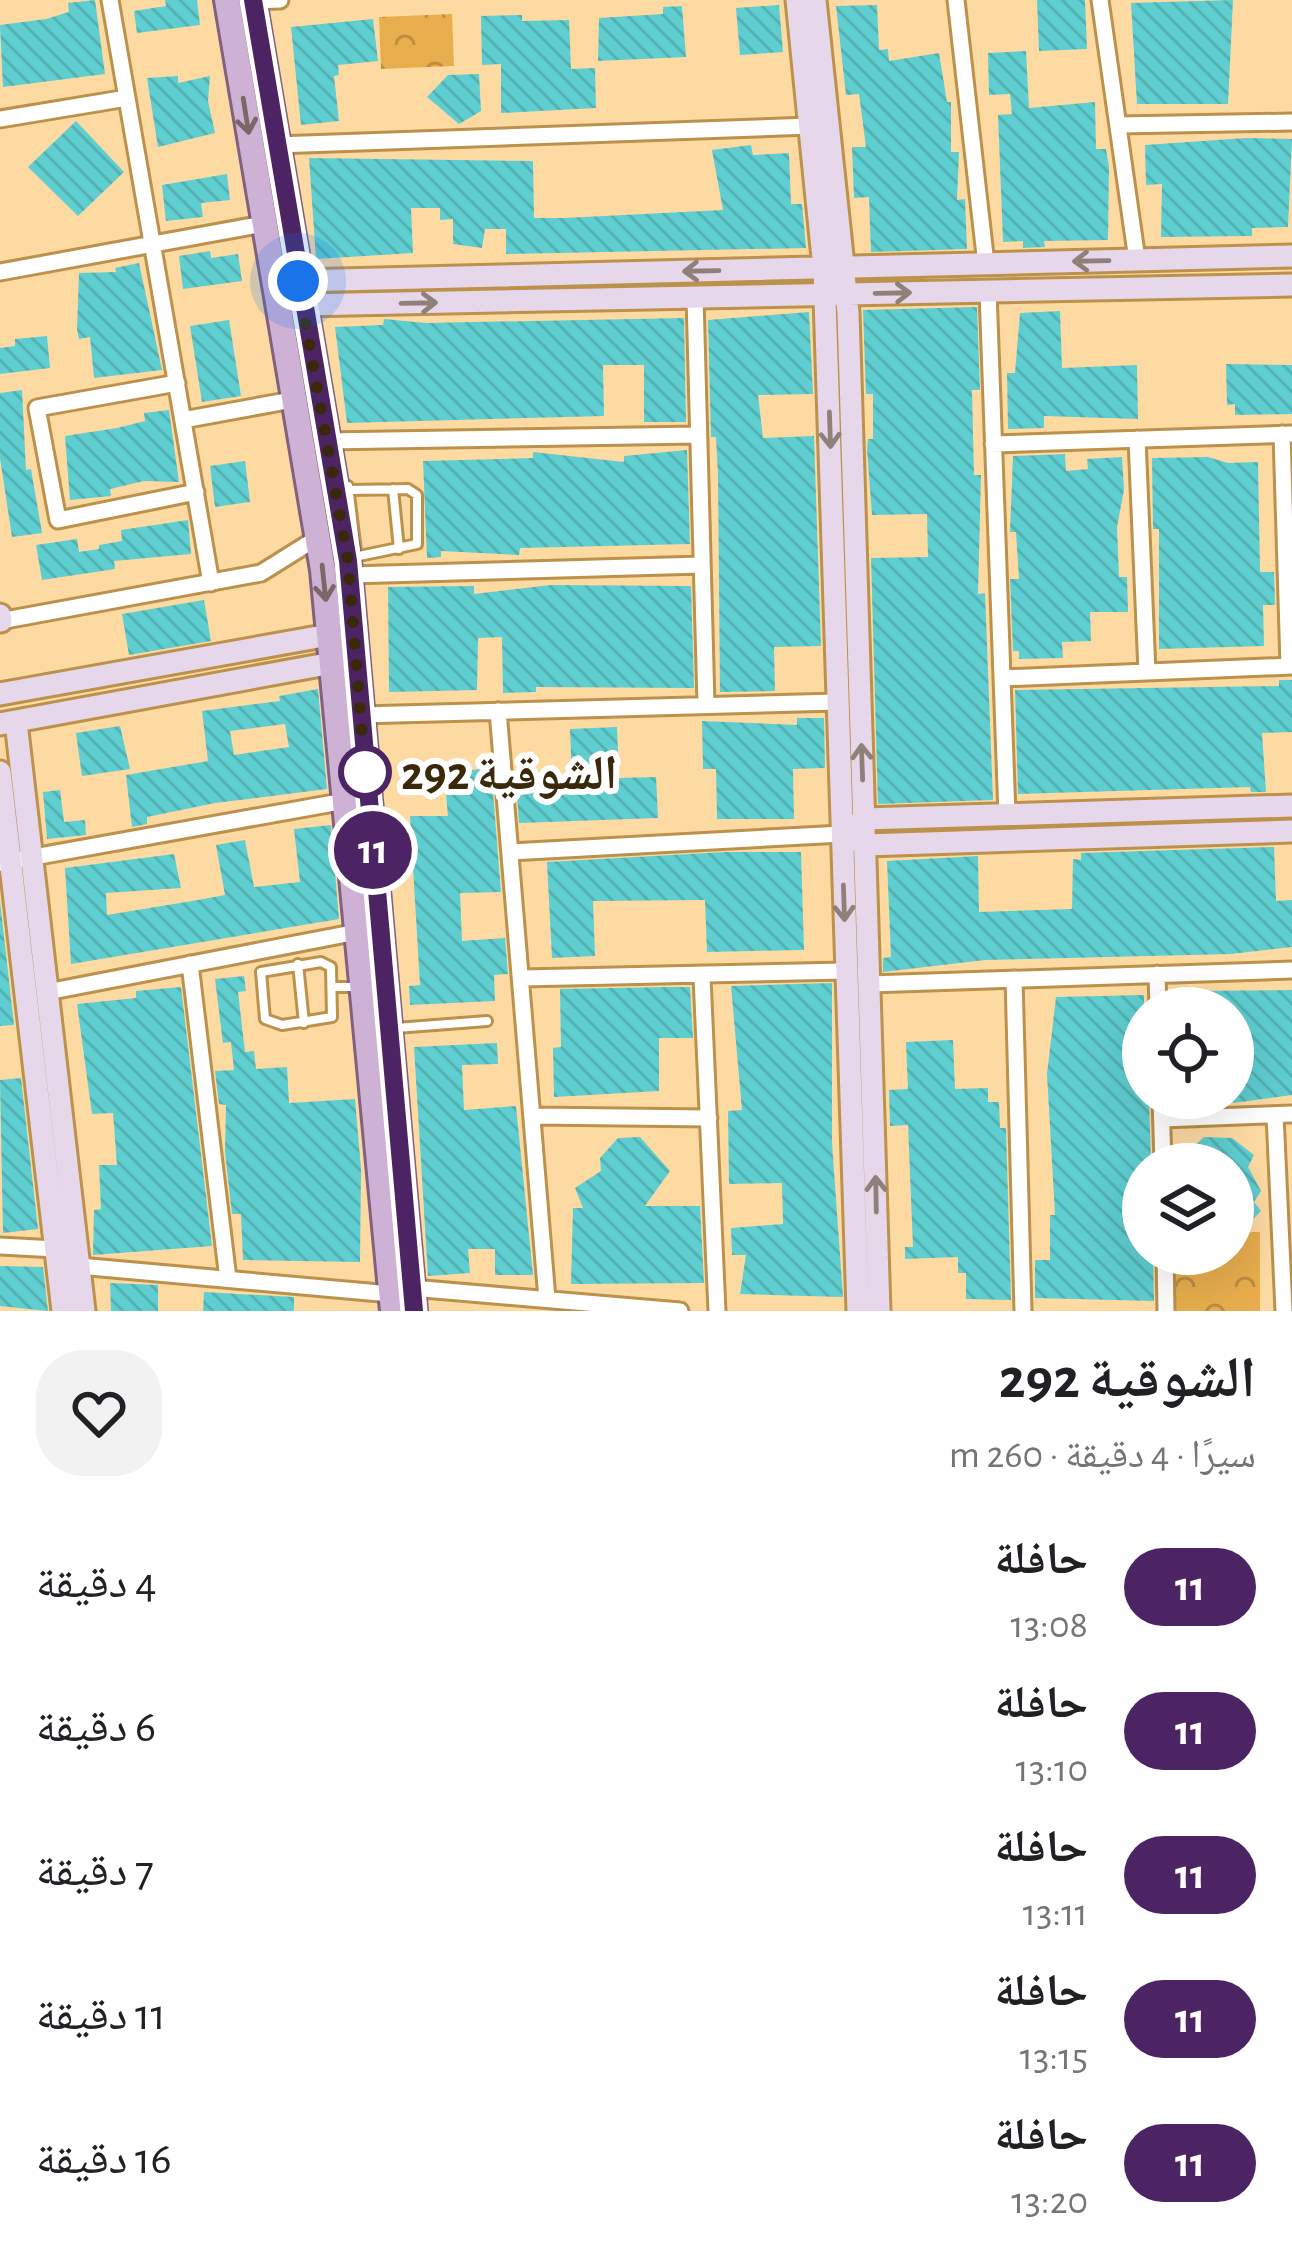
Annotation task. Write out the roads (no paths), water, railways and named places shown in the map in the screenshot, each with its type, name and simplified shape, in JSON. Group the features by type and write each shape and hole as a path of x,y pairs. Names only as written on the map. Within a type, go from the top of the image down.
{"main road":[{"path":"227,0 317,538 362,987 403,1301"},
{"path":"253,1 276,145 311,293 326,441 352,567 360,715 389,1028 403,1301"}],"street":[{"path":"110,0 211,583"},
{"path":"253,1 280,0"},
{"path":"797,0 833,267"},
{"path":"814,0 836,294 866,845 879,1311"},
{"path":"956,0 986,263"},
{"path":"1100,0 1137,260"},
{"path":"0,119 127,98"},
{"path":"1118,125 1292,122"},
{"path":"276,145 811,126"},
{"path":"0,272 263,224"},
{"path":"311,293 833,267 1292,256"},
{"path":"311,293 695,297 1292,285"},
{"path":"988,291 1006,814"},
{"path":"836,294 838,702 858,1311"},
{"path":"695,297 706,704"},
{"path":"176,383 38,408 58,520 196,492"},
{"path":"183,420 292,400"},
{"path":"994,444 1287,434 1291,666 1002,678"},
{"path":"326,441 698,435"},
{"path":"1137,439 1148,672"},
{"path":"0,619 261,573 317,538"},
{"path":"352,567 702,565"},
{"path":"0,694 329,635"},
{"path":"286,643 299,657 294,670"},
{"path":"84,1311 47,992 14,860 8,723 332,663"},
{"path":"360,715 838,702"},
{"path":"498,711 547,1299"},
{"path":"0,772 14,860 63,1311"},
{"path":"14,860 345,801"},
{"path":"842,834 864,819 1292,806"},
{"path":"510,852 842,834 866,845 1292,831"},
{"path":"47,992 357,932"},
{"path":"190,964 228,1279"},
{"path":"870,984 1292,970"},
{"path":"522,978 846,971"},
{"path":"1157,974 1157,987"},
{"path":"702,977 717,1311"},
{"path":"1014,979 1023,1311"},
{"path":"1283,1114 1284,1311"},
{"path":"534,1116 710,1118"},
{"path":"1162,1119 1163,1143"},
{"path":"0,1246 56,1249"},
{"path":"79,1266 403,1301 547,1299 680,1311"},
{"path":"1165,1275 1166,1311"}],"lane":[{"path":"332,470 351,490 352,567 419,540 416,495 393,489 351,490"},
{"path":"393,489 399,549"},
{"path":"298,964 304,1023"},
{"path":"298,964 327,964 332,1017 282,1025 265,1019 259,980 269,967 298,964"},
{"path":"332,987 362,987"},
{"path":"389,1028 487,1021"}],"place":[{"name":"الشوقية 292","path":"365,772"}]}
